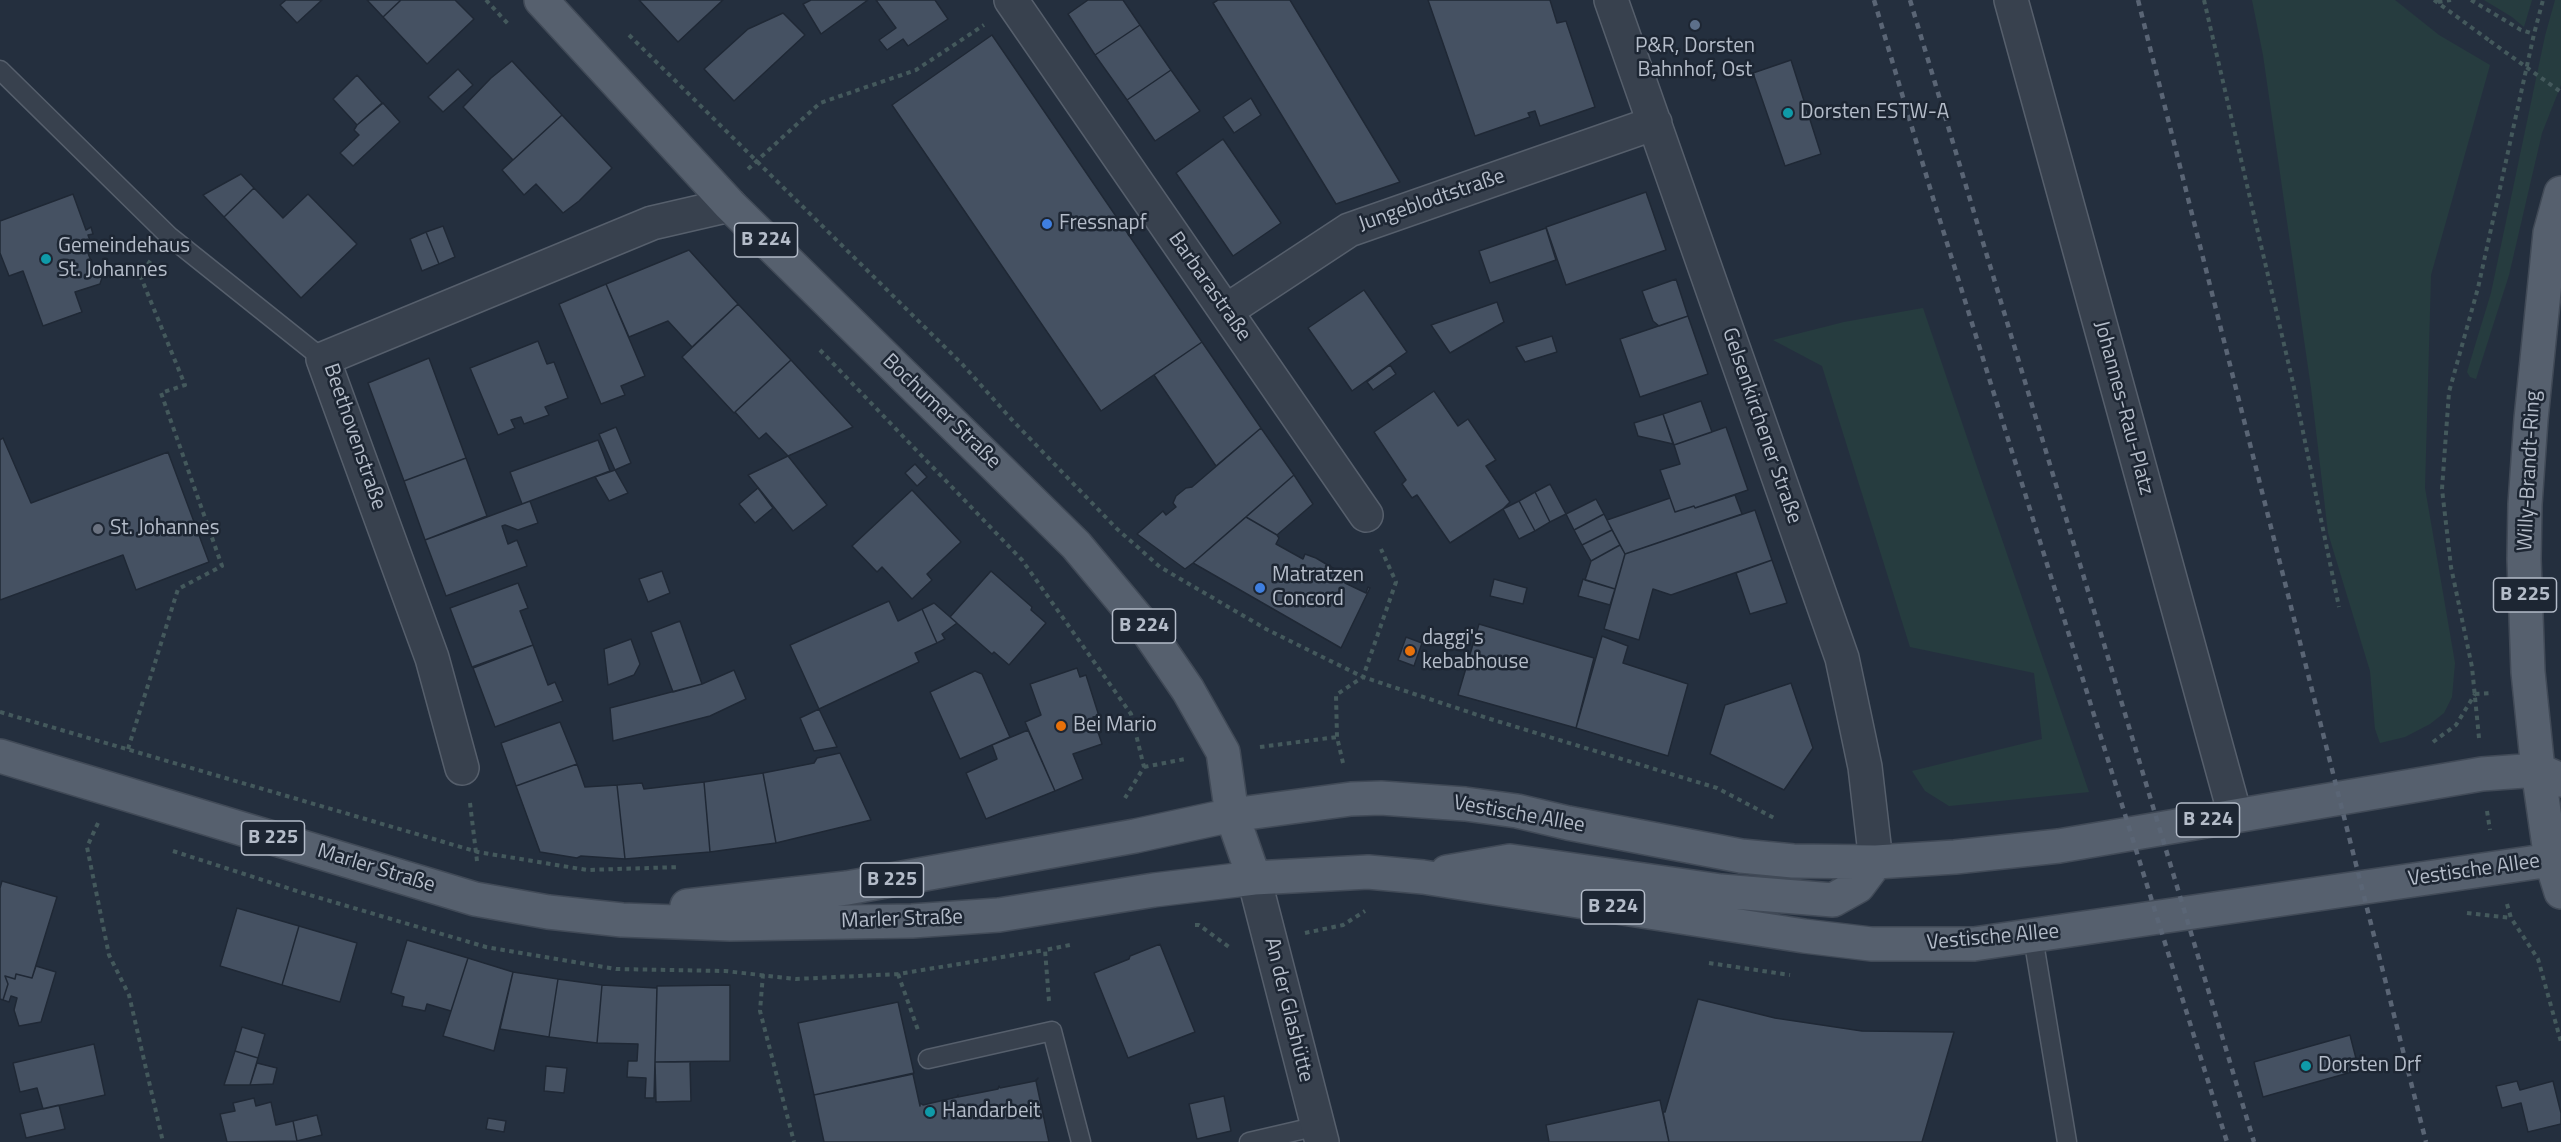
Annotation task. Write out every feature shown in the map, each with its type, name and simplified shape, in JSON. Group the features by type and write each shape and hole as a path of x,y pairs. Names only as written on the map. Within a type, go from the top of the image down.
{"main road":[{"name":"Bochumer Straße","path":"541,0 725,199 1076,545 1147,630 1188,690 1223,752 1232,814 1254,878"},
{"name":"Willy-Brandt-Ring","path":"2561,194 2550,234 2525,504 2525,615 2528,672 2550,775 2561,892"},
{"name":"Marler Straße","path":"0,756 475,899 548,912 622,920 730,924 912,921 999,915 1154,890 1254,878"},
{"name":"Vestische Allee","path":"1232,814 1351,799 1381,798 1465,804 1517,811 1600,830 1741,856 1793,861 1876,862 1955,857 2059,846 2482,774 2550,775"},
{"name":"Marler Straße","path":"548,912 657,909 848,888 1136,836 1232,814"},
{"name":"Vestische Allee","path":"1254,878 1368,872 1423,877 1804,936 1871,944 1974,944 2556,857"},
{"name":"Vestische Allee","path":"1423,877 1510,861 1721,891 1833,900 1858,886 1876,862"}],"street":[{"name":"Gelsenkirchener Straße","path":"1611,0 1842,658 1865,767 1876,862"},
{"name":"Johannes-Rau-Platz","path":"2011,0 2235,815"},
{"name":"Barbarastraße","path":"1012,2 1366,515"},
{"name":"Jungeblodtstraße","path":"1226,311 1349,230 1655,123"},
{"name":"Beethovenstraße","path":"462,768 432,658 323,359 652,223 725,199"},
{"name":"An der Glashütte","path":"1254,878 1320,1134"}],"lane":[{"path":"0,70 169,236 323,359"},
{"path":"2033,937 2067,1142"},
{"path":"928,1059 1052,1031 1081,1142"},
{"path":"1249,1142 1320,1134"}],"path":[{"path":"486,0 518,34"},
{"path":"2204,0 2293,383 2339,607"},
{"path":"2436,1 2451,0"},
{"path":"2471,0 2521,30 2534,34"},
{"path":"2430,744 2456,725 2475,694 2451,567 2442,489 2449,392 2478,288 2543,0"},
{"path":"2436,1 2561,92"},
{"path":"725,199 756,161 820,103 916,70 974,33 1012,2"},
{"path":"626,32 963,365 1116,528 1160,567 1266,629 1363,677 1487,718 1717,788 1778,821"},
{"path":"163,1142 129,995 109,955 87,847 114,789 178,590 222,566 161,393 185,385 140,275 169,236"},
{"path":"814,344 1022,560 1131,714 1144,767 1125,798 1114,800"},
{"path":"1337,737 1336,695 1363,677 1396,582 1366,515"},
{"path":"0,712 478,852 587,870 683,867"},
{"path":"462,768 468,785 478,852 475,899"},
{"path":"1343,925 1372,906"},
{"path":"2511,918 2538,959 2561,1042"},
{"path":"1187,925 1199,925 1229,947"},
{"path":"928,1059 898,974 1077,943"},
{"path":"1045,950 1052,1031"},
{"path":"763,974 760,1011 794,1142"}],"green space":[{"path":"2252,0 2395,0 2439,35 2490,65 2431,275 2425,488 2455,663 2452,697 2444,713 2430,724 2405,737 2380,743 2375,729 2370,671 2328,533 2311,388 2263,55"},
{"path":"2484,0 2532,0 2524,27 2512,17"},
{"path":"2555,0 2561,0 2561,85 2542,133 2509,275 2476,379 2470,377 2467,372 2491,293 2545,36"},
{"path":"1923,308 2089,792 1949,806 1925,791 1912,771 2042,739 2034,673 1910,647 1822,366 1773,340 1844,322"}],"building":[{"path":"286,0 322,0 297,23 280,5"},
{"path":"367,0 401,0 383,17"},
{"path":"401,0 455,0 474,19 427,64 383,17"},
{"path":"639,0 723,0 678,42"},
{"path":"811,0 868,0 821,34 803,4"},
{"path":"876,0 935,0 948,19 908,46 903,39 887,50 879,40 896,28"},
{"path":"1088,0 1123,0 1140,25 1095,55 1068,14"},
{"path":"1218,0 1290,0 1400,182 1336,204 1213,3"},
{"path":"1428,0 1550,0 1557,23 1566,21 1595,107 1540,126 1535,111 1528,113 1530,117 1475,136"},
{"path":"783,13 805,35 734,101 704,69 748,29"},
{"path":"1140,25 1171,70 1127,100 1095,55"},
{"name":"Fressnapf","path":"992,35 1202,342 1101,411 892,105"},
{"name":"Dorsten ESTW-A","path":"1791,60 1821,154 1785,166 1753,73"},
{"path":"512,61 562,115 513,160 463,107 491,78"},
{"path":"458,69 473,85 443,112 428,97"},
{"path":"1171,70 1200,111 1155,141 1127,100"},
{"path":"357,75 382,103 357,125 333,99"},
{"path":"1251,98 1261,115 1234,133 1223,117"},
{"path":"383,103 400,122 353,166 340,153 359,135 354,130 357,125"},
{"path":"562,115 612,168 579,201 563,213 536,184 524,195 502,170"},
{"path":"1223,139 1281,223 1233,256 1176,173"},
{"path":"241,174 254,188 224,217 203,195"},
{"path":"254,188 283,218 308,194 357,244 301,298 224,217"},
{"path":"1646,192 1666,250 1566,285 1546,227"},
{"name":"Gemeindehaus St. Johannes","path":"73,194 86,230 91,227 93,234 88,235 92,246 86,248 93,266 99,269 102,278 100,284 75,292 82,312 43,326 23,271 9,276 0,253 0,221"},
{"path":"443,226 455,257 439,264 426,232"},
{"path":"1546,228 1556,260 1490,283 1479,251"},
{"path":"426,232 439,264 422,271 410,239"},
{"path":"689,250 738,304 692,347 668,321 629,337 606,284"},
{"path":"1676,279 1688,316 1659,326 1653,321 1642,291"},
{"path":"606,284 645,376 621,386 625,395 601,404 559,304"},
{"path":"1364,290 1407,352 1352,391 1308,328"},
{"path":"1497,302 1504,322 1450,353 1431,325"},
{"path":"738,304 791,360 734,413 682,357"},
{"path":"1688,316 1708,374 1640,397 1620,339"},
{"path":"1552,336 1557,352 1525,362 1516,347"},
{"path":"538,341 547,364 554,362 568,398 545,407 549,415 524,424 521,417 511,420 515,428 498,435 470,368"},
{"path":"1202,342 1261,428 1216,466 1154,375"},
{"path":"429,358 466,458 404,481 368,383"},
{"path":"791,360 853,427 788,456 766,433 759,439 735,412"},
{"path":"1390,365 1396,374 1373,390 1367,382"},
{"path":"1434,391 1458,426 1468,419 1496,460 1486,466 1510,502 1503,509 1450,543 1417,495 1412,498 1402,484 1406,480 1374,432"},
{"path":"1701,401 1712,432 1674,445 1663,414"},
{"path":"1663,414 1673,444 1638,436 1634,423"},
{"path":"616,427 631,463 615,470 599,434"},
{"path":"1726,427 1748,490 1695,508 1694,506 1675,512 1660,470 1680,464 1674,445"},
{"path":"1261,428 1294,475 1193,563 1185,569 1137,534 1163,511 1166,515 1176,507 1173,503 1176,496 1186,488 1192,487"},
{"name":"St. Johannes","path":"3,438 31,503 168,452 209,562 136,590 123,555 0,600 0,440"},
{"path":"598,440 610,471 522,504 510,472"},
{"path":"788,456 827,505 793,531 748,475"},
{"path":"466,458 487,516 425,540 404,481"},
{"path":"915,464 927,477 917,486 905,473"},
{"path":"615,470 628,493 609,501 595,477"},
{"path":"1294,475 1313,504 1277,535 1246,517"},
{"path":"1550,484 1566,514 1550,522 1535,492"},
{"path":"758,488 773,508 755,523 739,504"},
{"path":"912,490 961,542 927,574 932,580 912,599 882,567 877,572 852,546"},
{"path":"1535,492 1550,522 1535,531 1519,501"},
{"path":"1735,495 1742,514 1625,554 1607,520 1670,498 1675,512"},
{"path":"1596,499 1604,514 1574,530 1566,514"},
{"path":"530,501 538,523 518,530 502,526 508,544 517,540 527,566 446,596 425,540"},
{"path":"1519,501 1535,531 1519,539 1503,509"},
{"path":"1755,510 1772,560 1671,595 1653,589 1639,640 1604,629 1625,554"},
{"path":"1604,514 1612,530 1582,545 1574,530"},
{"path":"1246,517 1277,535 1279,538 1276,544 1303,559 1305,554 1316,558 1348,577 1345,583 1366,593 1368,587 1370,588 1341,648 1193,563"},
{"path":"1612,530 1620,545 1591,561 1582,545"},
{"path":"1620,545 1625,554 1615,589 1585,580 1591,561"},
{"path":"1772,560 1787,603 1750,614 1736,573"},
{"path":"662,571 670,593 648,602 639,579"},
{"path":"991,571 1032,607 1031,610 1046,623 1009,665 994,652 992,654 950,617"},
{"path":"1494,579 1527,588 1523,604 1490,596"},
{"path":"1583,579 1615,589 1610,605 1578,596"},
{"path":"518,583 528,608 520,611 533,645 472,667 450,608"},
{"path":"889,601 898,621 922,609 937,643 915,653 919,662 819,709 790,645"},
{"path":"934,603 957,623 942,634 945,639 937,643 922,609"},
{"path":"680,621 702,684 673,692 651,632"},
{"path":"1479,624 1594,658 1576,728 1458,695"},
{"path":"1602,636 1628,646 1623,663 1688,684 1668,756 1576,728"},
{"name":"daggi's kebabhouse","path":"1406,637 1422,643 1414,666 1398,660"},
{"path":"631,639 640,664 634,675 608,685 604,649"},
{"path":"533,645 548,685 555,682 563,701 495,727 473,668"},
{"name":"Bei Mario","path":"1077,668 1080,677 1086,675 1099,716 1093,717 1102,744 1073,754 1083,779 1055,791 1025,722 1041,715 1030,684"},
{"path":"734,670 746,699 710,716 613,741 610,708 702,684"},
{"path":"975,671 982,674 1010,737 960,759 930,692"},
{"path":"1791,683 1813,748 1784,790 1710,754 1725,705"},
{"path":"819,709 837,747 814,751 800,718"},
{"path":"560,722 577,764 516,786 501,743"},
{"path":"1028,730 1055,791 986,819 966,773 997,759 992,745"},
{"path":"840,753 871,820 776,843 763,773 814,763 817,758"},
{"path":"577,764 585,787 617,785 625,859 581,856 577,858 540,852 516,786"},
{"path":"763,773 776,843 710,852 704,782"},
{"path":"704,782 710,852 625,859 617,785 642,783 644,789"},
{"path":"2,881 57,897 32,978 16,974 15,979 5,976 8,984 3,1000 0,999 0,888"},
{"path":"237,908 299,926 282,985 220,966"},
{"path":"299,926 357,943 340,1002 282,985"},
{"path":"407,940 468,958 451,1011 427,1004 425,1011 402,1006 404,997 391,993"},
{"path":"1160,944 1195,1032 1128,1058 1094,973"},
{"path":"468,958 513,972 494,1051 443,1036"},
{"path":"36,966 56,972 41,1022 19,1026 14,1010 17,998 11,996 9,1002 3,1000 8,984 5,976 15,979 16,974 32,978"},
{"path":"513,972 558,979 549,1037 500,1029"},
{"path":"558,979 602,985 597,1043 549,1037"},
{"path":"602,985 657,988 654,1098 645,1098 646,1078 627,1077 628,1061 637,1061 638,1044 597,1043"},
{"path":"730,985 730,1061 655,1062 657,986"},
{"path":"1698,999 1775,1018 1862,1031 1954,1032 1922,1142 1669,1142 1663,1112 1665,1112"},
{"path":"898,1002 914,1073 814,1095 798,1023"},
{"path":"242,1027 265,1034 258,1058 235,1051"},
{"name":"Dorsten Drf","path":"2350,1035 2359,1070 2263,1097 2254,1062"},
{"path":"94,1044 105,1095 43,1109 37,1088 20,1092 13,1063"},
{"path":"235,1051 258,1058 250,1085 224,1085"},
{"path":"655,1062 690,1062 691,1101 656,1102"},
{"path":"257,1063 277,1068 273,1084 250,1085"},
{"path":"546,1066 567,1068 564,1093 544,1091"},
{"name":"Handarbeit","path":"913,1074 920,1106 920,1103 923,1105 958,1095 958,1097 998,1089 999,1086 1000,1088 1035,1081 1038,1078 1036,1081 1049,1142 824,1142 814,1095"},
{"path":"2517,1081 2520,1090 2553,1081 2561,1113 2561,1124 2528,1132 2521,1103 2502,1108 2496,1086"},
{"path":"1224,1096 1231,1131 1197,1139 1189,1104"},
{"path":"254,1098 256,1106 271,1102 276,1125 293,1121 297,1141 227,1142 220,1114 235,1111 233,1103"},
{"path":"1660,1100 1669,1142 1549,1142 1546,1125"},
{"path":"59,1105 65,1129 26,1138 20,1114"},
{"path":"317,1115 322,1135 297,1141 293,1121"},
{"path":"488,1118 506,1121 504,1132 486,1129"}],"railway":[{"path":"1874,0 1933,198 2227,1142"},
{"path":"1910,0 2254,1142"},
{"path":"2138,0 2426,1142"}],"place":[{"name":"P&R, Dorsten Bahnhof, Ost","path":"1695,25"},
{"name":"Dorsten ESTW-A","path":"1788,113"},
{"name":"Fressnapf","path":"1047,224"},
{"name":"Gemeindehaus St. Johannes","path":"46,259"},
{"name":"St. Johannes","path":"98,529"},
{"name":"Matratzen Concord","path":"1260,588"},
{"name":"daggi's kebabhouse","path":"1410,651"},
{"name":"Bei Mario","path":"1061,726"},
{"name":"Dorsten Drf","path":"2306,1066"},
{"name":"Handarbeit","path":"930,1112"}]}
